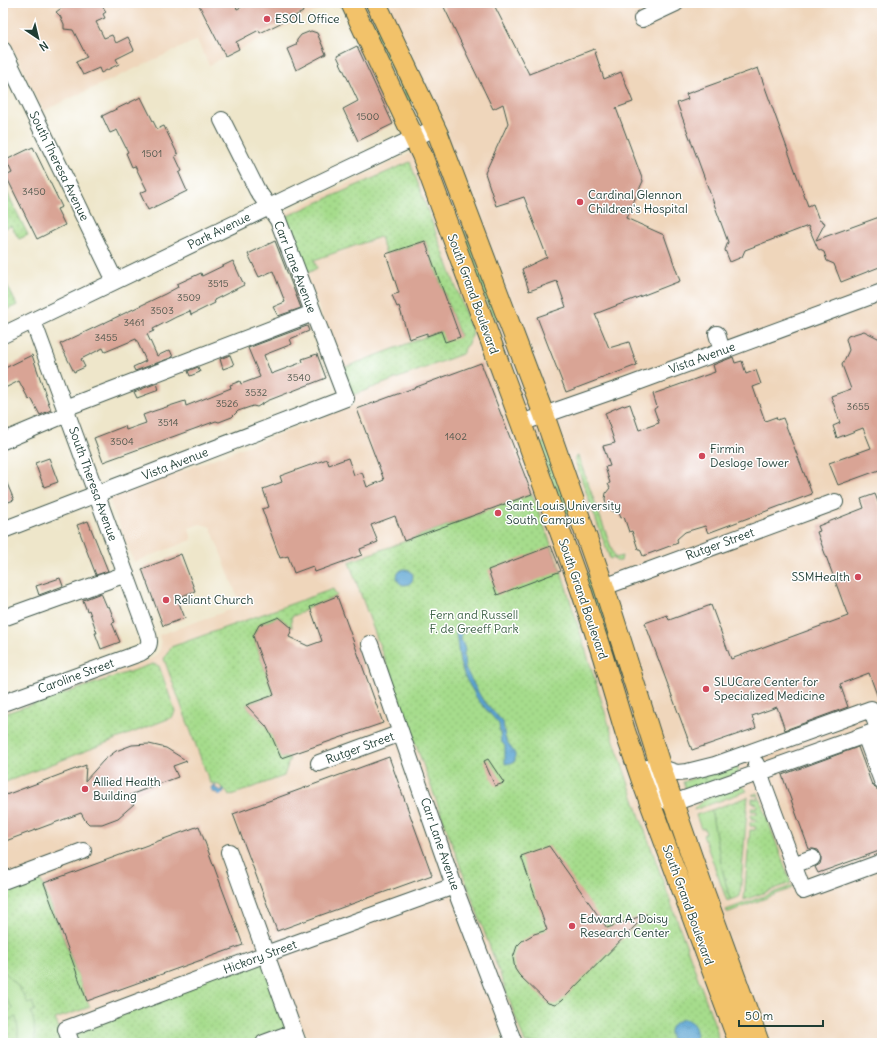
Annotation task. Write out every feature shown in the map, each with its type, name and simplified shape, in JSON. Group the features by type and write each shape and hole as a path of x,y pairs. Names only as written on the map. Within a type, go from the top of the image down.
{"main road":[{"name":"South Grand Boulevard","path":"351,3 415,137 562,536 603,657 628,742 739,1043"},
{"name":"South Grand Boulevard","path":"376,3 435,128 544,415 604,587 673,803 760,1043"},
{"path":"562,536 566,532 570,531 577,534 591,568 604,587"}],"street":[{"path":"642,19 676,3"},
{"name":"South Theresa Avenue","path":"3,50 115,281"},
{"name":"Carr Lane Avenue","path":"222,120 257,190 278,220 346,398"},
{"name":"Park Avenue","path":"3,335 435,128"},
{"name":"Vista Avenue","path":"521,423 882,292"},
{"path":"3,442 66,411 313,314"},
{"name":"South Theresa Avenue","path":"33,321 149,637 150,642 148,647"},
{"path":"716,334 722,351"},
{"name":"Vista Avenue","path":"3,530 346,398"},
{"name":"Rutger Street","path":"604,587 834,502"},
{"path":"3,618 126,574"},
{"name":"Carr Lane Avenue","path":"370,644 509,1042"},
{"name":"Caroline Street","path":"3,703 140,653 148,647"},
{"path":"660,765 672,772 688,772 721,764 871,710 882,781"},
{"name":"Rutger Street","path":"319,763 401,733"},
{"path":"628,742 643,760 657,791 666,801 673,803 760,772 875,735"},
{"path":"753,753 803,892 882,862"},
{"path":"3,880 84,851"},
{"path":"229,852 296,1038 264,1043"},
{"path":"793,864 812,858"},
{"name":"Hickory Street","path":"69,1036 266,954 454,886"}],"shaded area":[{"path":"3,3 333,3 209,65 197,40 43,111 3,27"},
{"name":"Saint Louis University South Campus","path":"387,3 882,3 882,1043 522,1043 517,1029 479,1043 309,1043 303,1028 261,1043 3,1043 3,692 10,711 151,659 155,657 160,650 161,644 159,635 241,606 209,526 200,524 189,528 192,540 134,562 110,502 111,498 355,405 284,216 286,213 449,135"}],"green space":[{"path":"370,18 380,29 413,101 411,102 407,100 368,20"},
{"path":"410,162 473,334 462,354 353,395 343,368 441,331 460,336 425,241 386,254 380,237 314,260 317,268 308,273 285,217"},
{"path":"3,184 28,235 19,239 11,226 3,229"},
{"path":"453,210 458,222 464,229 499,322 491,314 451,211"},
{"path":"469,240 476,260 472,262 465,242"},
{"path":"3,277 17,305 3,312 3,293 6,292 3,286"},
{"path":"485,284 492,305 488,306 481,286"},
{"path":"545,442 563,489 563,510 568,508 571,512 563,515 539,447"},
{"path":"578,456 615,558 622,556 621,561 616,561 613,558 610,559 574,458"},
{"path":"561,488 568,508 563,510 556,490"},
{"name":"Fern and Russell F. de Greeff Park","path":"532,494 561,571 613,738 640,817 717,1031 718,1043 525,1043 349,562"},
{"path":"577,545 587,573 602,601 613,648 604,635 574,546"},
{"path":"333,589 337,596 310,607 291,617 292,628 279,617 259,625 253,636 274,695 246,705 266,726 273,738 281,758 290,758 284,776 229,796 222,787 217,784 210,783 164,659 171,647"},
{"path":"153,664 159,666 175,711 173,717 3,783 3,714"},
{"path":"736,763 739,773 706,785 703,775"},
{"path":"703,775 706,785 687,792 683,782"},
{"path":"743,786 747,791 694,810 708,798"},
{"path":"757,793 791,883 744,900 750,830 755,830 756,827 750,826 750,822 756,822 756,819 751,819 751,814 757,814 757,811 751,811 752,807 757,807 757,804 752,803 752,799 758,799 758,796 752,795"},
{"path":"748,797 740,896 730,900 722,868 711,810"},
{"path":"711,810 722,868 730,900 727,901 703,835 706,833 704,828 701,829 696,815"},
{"path":"40,878 90,1007 55,1019 66,1043 3,1043 3,891"},
{"path":"794,885 790,889 729,912 726,910"},
{"path":"266,954 294,1032 264,1043 71,1043 66,1029"},
{"path":"3,971 11,978 23,994 28,1004 32,1002 35,1010 31,1012 34,1023 35,1043 18,1043 16,1017 3,1022 3,1013 13,1009 3,994"}],"water":[{"path":"405,569 412,574 413,577 408,584 405,585 398,580 397,577 402,570"},
{"path":"455,626 461,628 461,639 465,649 465,668 482,699 503,722 505,738 515,754 515,761 511,763 505,764 505,746 501,741 499,724 478,700 465,677 460,663"},
{"path":"213,785 216,785 215,788 222,791 223,788 225,791 220,796 217,793 212,792 211,787 213,787"},
{"path":"684,1019 694,1026 696,1029 696,1036 692,1043 675,1043 670,1035 671,1028 676,1022"}],"building":[{"path":"61,3 101,3 106,12 103,14 105,18 96,22 104,38 112,35 116,43 128,37 134,50 116,59 119,64 101,73 99,68 83,75 76,62 87,57 73,30 64,29 64,24 56,12 63,7"},
{"path":"198,3 235,3 237,9 250,3 316,3 302,9 303,12 260,33 259,30 236,42 239,49 225,56"},
{"name":"Cardinal Glennon Children's Hospital","path":"442,3 493,3 529,74 594,49 604,79 621,72 633,102 616,108 643,181 626,218 664,235 680,281 595,314 609,348 629,342 637,365 566,392 537,317 566,307 557,281 529,291 522,269 547,257 524,197 496,206 485,173 508,123 503,104 493,109"},
{"path":"311,31 317,33 326,54 296,70 287,49 296,45 297,40 301,35"},
{"path":"357,46 393,124 358,141 343,109 358,101 337,56"},
{"path":"758,68 808,206 813,204 819,220 825,223 816,240 882,216 882,266 841,282 834,264 827,261 824,252 818,249 808,226 745,250 742,257 730,262 725,250 728,242 677,103 688,99 686,94"},
{"path":"141,97 157,129 164,126 178,155 175,156 182,171 179,173 187,191 148,210 140,193 147,190 135,166 132,167 126,153 128,152 117,130 110,133 102,116"},
{"path":"33,147 62,207 57,209 65,225 37,239 6,176 12,173 6,160"},
{"path":"275,241 301,308 278,316 273,307 285,302 273,271 259,277 248,254"},
{"path":"425,241 460,337 445,342 441,331 427,336 427,333 409,339 399,306 397,307 392,295 399,293 386,254"},
{"path":"233,261 244,285 214,300 215,303 191,315 190,311 176,317 153,329 154,331 147,334 157,356 170,350 173,357 135,371 133,367 146,361 136,339 105,352 103,348 81,359 85,367 74,372 60,344 165,294 178,287 177,284 201,273 202,276"},
{"path":"307,326 309,331 290,339 292,344 264,355 271,374 303,362 302,359 317,354 326,378 267,401 257,407 253,406 238,411 232,417 219,422 216,421 103,462 94,438 125,426 126,430 146,423 143,415 185,401 186,406 231,388 230,385 240,381 241,384 260,377 248,348"},
{"path":"864,331 882,340 882,469 838,485 829,463 871,448 863,428 837,438 833,426 840,423 831,396 851,389 842,365 849,350 846,339 848,336"},
{"path":"32,355 51,410 40,415 31,398 29,400 19,381 3,389 3,369"},
{"path":"230,355 234,365 223,369 220,359"},
{"name":"Firmin Desloge Tower","path":"733,357 735,363 742,361 746,374 756,370 761,384 753,387 765,421 776,417 777,420 783,418 812,494 708,533 705,526 685,532 677,539 678,543 643,556 640,549 638,549 632,531 629,532 624,517 621,518 619,513 612,511 606,504 606,493 610,488 608,484 610,483 605,467 610,466 603,446 615,443 605,413 623,405 630,404 639,430 659,423 654,409 657,407 653,394 715,372 713,365"},
{"path":"481,363 532,494 404,541 395,516 371,525 378,542 360,549 362,555 315,572 313,566 294,573 288,556 280,558 262,509 269,507 263,489 282,482 280,476 327,459 329,465 348,458 354,475 362,472 367,487 384,480 357,409"},
{"path":"198,367 200,372 190,376 188,371"},
{"path":"157,383 159,390 137,398 134,392"},
{"path":"49,458 58,482 44,487 35,463"},
{"path":"3,474 14,500 3,504"},
{"path":"875,494 882,512 882,706 869,673 840,684 848,707 785,730 777,707 752,716 756,728 692,750 645,623 667,615 669,620 711,605 731,659 848,616 817,532 820,531 818,526 864,508 861,499"},
{"path":"88,521 108,571 96,575 77,525"},
{"path":"551,546 561,571 497,595 488,570"},
{"name":"Reliant Church","path":"181,554 195,591 177,598 185,618 163,626 142,569"},
{"path":"60,578 63,586 39,595 36,586"},
{"path":"101,593 107,607 109,606 115,622 112,623 120,642 101,649 89,610 87,611 83,600"},
{"path":"337,596 383,723 281,758 266,726 246,705 274,695 253,636 259,625 279,617 292,628 289,637 308,646 322,641 310,607"},
{"name":"Allied Health Building","path":"149,744 166,748 187,761 173,766 178,777 127,796 134,804 118,818 102,824 89,824 81,813 3,842 3,796 86,765 85,781 104,760 116,751 132,745"},
{"path":"858,747 872,785 873,784 876,789 882,790 882,850 818,873 815,867 820,864 821,855 818,850 809,849 782,775"},
{"path":"389,757 432,875 277,931 233,814"},
{"path":"488,759 504,783 495,786 484,761"},
{"path":"199,826 243,945 87,1001 44,883"},
{"name":"Edward A. Doisy Research Center","path":"549,846 607,928 647,914 561,1001 555,1005 548,1003 519,975 515,969 513,958 517,946 522,941 534,934 547,930 521,856"}],"place":[{"name":"ESOL Office","path":"267,19"},
{"name":"Cardinal Glennon Children's Hospital","path":"580,202"},
{"name":"Firmin Desloge Tower","path":"702,456"},
{"name":"Saint Louis University South Campus","path":"498,513"},
{"name":"SSMHealth","path":"858,577"},
{"name":"Reliant Church","path":"166,600"},
{"name":"SLUCare Center for Specialized Medicine","path":"706,689"},
{"name":"Allied Health Building","path":"85,789"},
{"name":"Edward A. Doisy Research Center","path":"572,926"}]}
